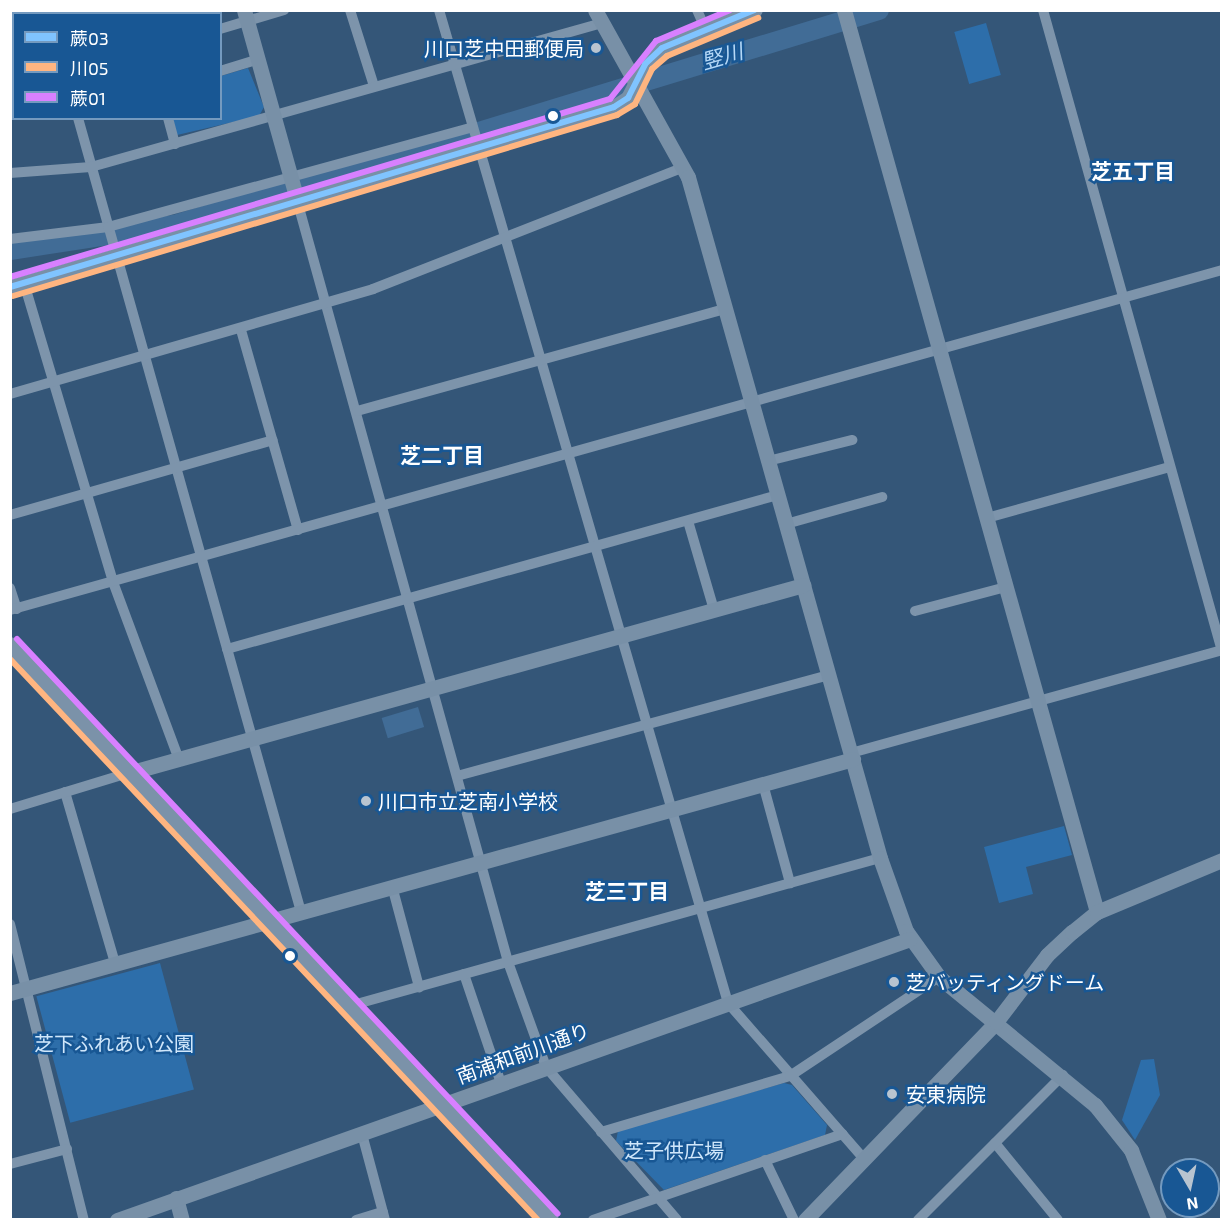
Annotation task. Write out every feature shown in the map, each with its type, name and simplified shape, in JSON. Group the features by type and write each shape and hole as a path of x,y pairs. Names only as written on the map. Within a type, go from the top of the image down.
{"main road":[{"path":"10,645 353,1005 551,1220"}],"street":[{"path":"222,28 245,16 284,10"},
{"path":"350,10 374,86"},
{"path":"439,10 645,725 728,1003 864,1159"},
{"path":"697,10 705,28"},
{"path":"180,759 113,582 53,382 17,285 116,252 297,202 614,107 636,83 662,48 705,28 755,10"},
{"path":"10,993 762,784 1038,701 1221,650 1043,10"},
{"path":"245,16 357,411 508,962 546,1067 677,1220"},
{"path":"10,173 91,167 455,64 598,17 684,167 880,858 910,939 939,977 1063,1075 1131,1150 1159,1220"},
{"path":"846,17 1097,912"},
{"path":"222,70 257,60"},
{"path":"79,120 301,912"},
{"path":"169,120 175,144"},
{"path":"10,239 109,229 291,181 473,129"},
{"path":"10,394 241,330 326,303 684,167"},
{"path":"10,588 14,609 1221,270"},
{"path":"357,411 725,309"},
{"path":"241,330 298,530"},
{"path":"10,515 86,494 176,465 273,440"},
{"path":"768,461 852,440"},
{"path":"987,518 1170,467"},
{"path":"227,649 778,495"},
{"path":"786,524 882,497"},
{"path":"688,521 714,610"},
{"path":"10,809 132,772 803,585"},
{"path":"915,611 1006,587"},
{"path":"457,777 829,675"},
{"path":"762,784 790,883"},
{"path":"65,792 115,963"},
{"path":"353,1005 880,858"},
{"path":"805,1220 996,1022 1047,955 1097,912 1221,860"},
{"path":"392,886 419,987"},
{"path":"10,924 28,988 84,1220"},
{"name":"南浦和前川通り","path":"117,1220 910,939"},
{"path":"464,974 501,1083"},
{"path":"601,1132 790,1076 939,977"},
{"path":"918,1220 1063,1075"},
{"path":"356,1220 384,1216 362,1134"},
{"path":"593,1220 843,1134"},
{"path":"995,1143 1058,1220"},
{"path":"10,1164 67,1149"},
{"path":"765,1160 794,1220"},
{"path":"176,1198 182,1220"}],"green space":[{"path":"986,23 1001,75 969,84 954,32"},
{"path":"248,68 264,107 259,116 177,135 173,120 222,120 222,76"},
{"path":"1064,826 1072,855 1026,867 1033,894 999,903 984,847"},
{"name":"芝下ふれあい公園","path":"160,963 194,1090 70,1123 36,996"},
{"path":"1154,1059 1160,1095 1135,1140 1122,1120 1141,1060"},
{"name":"芝子供広場","path":"784,1083 792,1085 827,1125 825,1135 664,1190 616,1141 618,1131"}],"shaded area":[{"path":"418,707 424,727 388,738 382,718"}],"waterway":[{"name":"竪川","path":"10,250 174,225 879,10"}],"transit line":[{"name":"蕨01","path":"10,277 610,99 656,41 730,10"},
{"name":"蕨03","path":"10,287 614,107 628,98 645,64 662,48 754,10"},
{"name":"川05","path":"13,296 617,115 635,104 652,69 667,56 758,18"},
{"name":"蕨01","path":"17,639 558,1214"},
{"name":"川05","path":"10,659 538,1220"}],"place":[{"name":"川口芝中田郵便局","path":"596,48"},
{"name":"川口市立芝南小学校","path":"366,801"},
{"name":"芝バッティングドーム","path":"894,982"},
{"name":"安東病院","path":"892,1094"}],"district":[{"name":"芝五丁目","path":"1133,171"},
{"name":"芝二丁目","path":"442,455"},
{"name":"芝三丁目","path":"627,891"}]}
